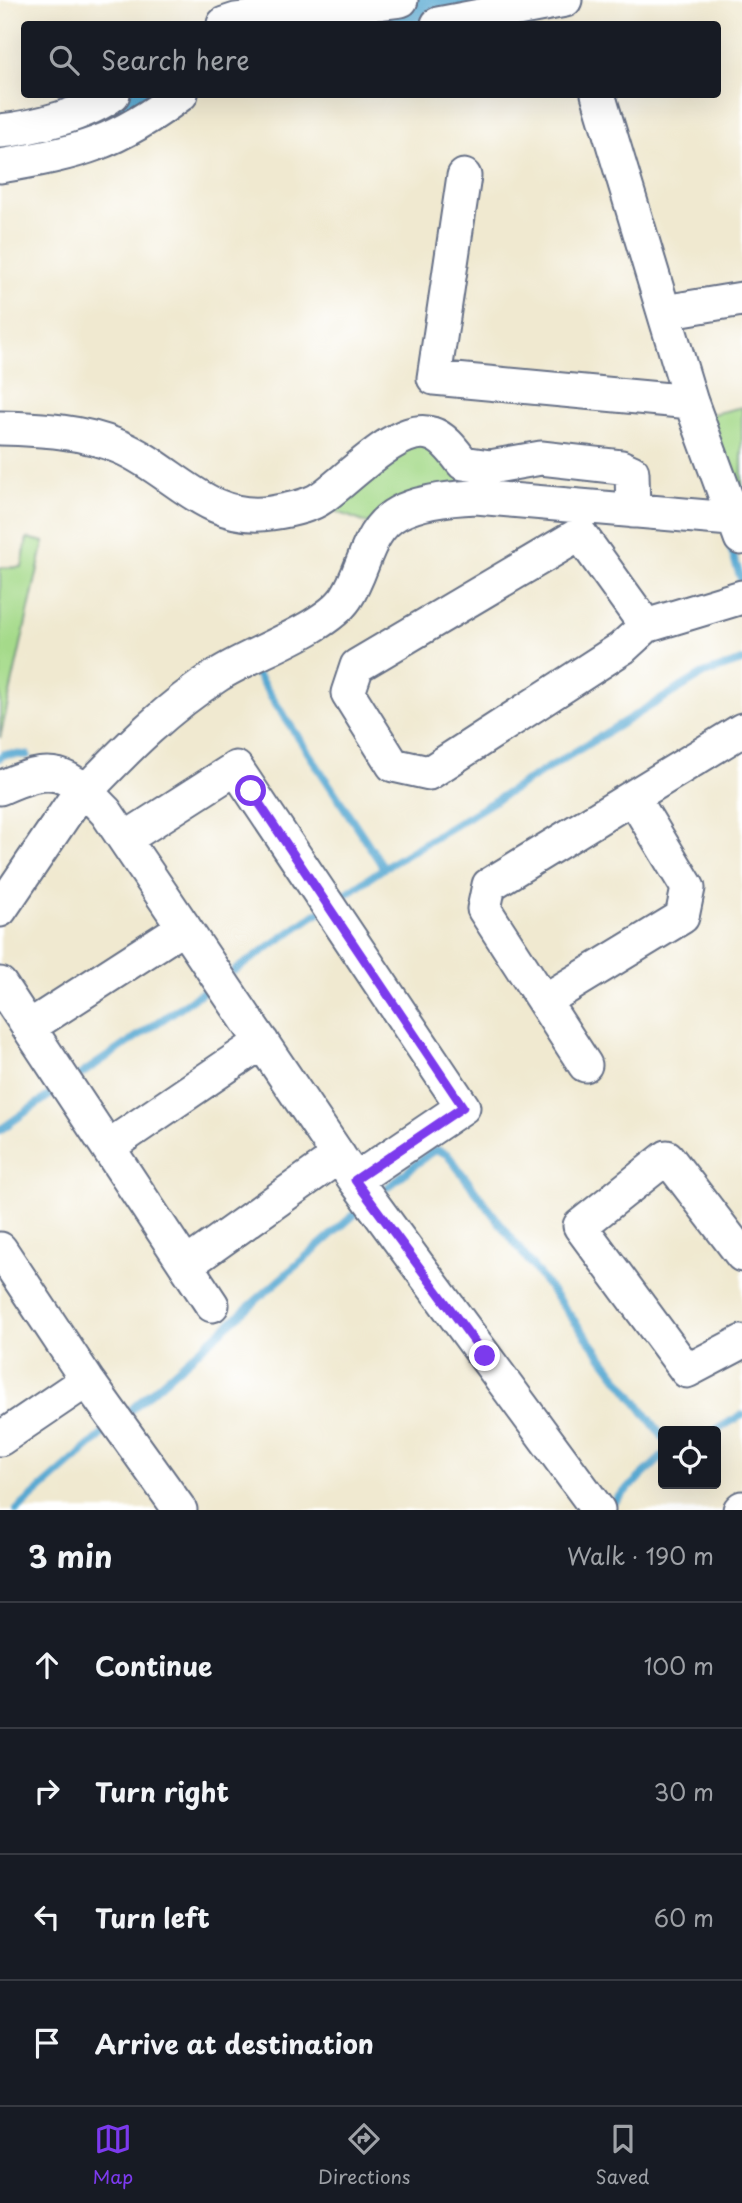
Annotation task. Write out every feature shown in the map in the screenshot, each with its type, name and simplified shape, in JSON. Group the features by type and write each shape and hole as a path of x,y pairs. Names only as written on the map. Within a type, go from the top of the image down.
{"street":[{"path":"233,21 401,0"},
{"path":"454,21 567,0 576,21"},
{"path":"0,131 17,130 100,104 108,98"},
{"path":"0,166 66,155 102,143 142,124 176,98"},
{"path":"0,909 84,790 138,736 219,675 323,618 346,598 379,526 399,512 452,498 476,497 633,511 740,526 691,402 599,98"},
{"path":"464,176 434,378 691,402"},
{"path":"664,312 742,299"},
{"path":"0,428 78,434 121,447 212,506 244,515 272,513 319,500 363,463 411,433 432,434 453,449 463,463 490,467 541,458 621,467 632,472 633,511"},
{"path":"555,504 580,534 646,626"},
{"path":"580,534 358,666 348,693 393,765 429,773 622,648 646,626 741,597"},
{"path":"585,1065 484,909 489,886 742,730"},
{"path":"125,839 236,768 463,1107 347,1168 186,1265"},
{"path":"0,788 34,773 58,774 84,790 106,812 347,1168 598,1510"},
{"path":"544,1002 682,917 688,888 633,797"},
{"path":"29,1027 184,927"},
{"path":"0,984 212,1304"},
{"path":"108,1147 262,1042"},
{"path":"742,1255 667,1157 580,1226 687,1371 742,1342"},
{"path":"0,1249 87,1380 180,1510"},
{"path":"0,1439 87,1380"}],"green space":[{"path":"742,407 742,503 704,416"},
{"path":"413,438 473,469 468,492 371,525 322,506"},
{"path":"27,538 44,542 0,738 0,568 22,567"}],"waterway":[{"path":"356,21 467,0"},
{"path":"7,145 107,125 146,98"},
{"path":"729,543 742,582"},
{"path":"252,667 384,868 703,674 742,661"},
{"path":"0,758 4,754 27,755"},
{"path":"338,899 384,868"},
{"path":"234,971 319,912"},
{"path":"74,1079 206,990"},
{"path":"0,1130 54,1092"},
{"path":"388,1187 430,1153 437,1150 447,1154 658,1430"},
{"path":"126,1414 355,1214"},
{"path":"721,1427 742,1415"},
{"path":"17,1510 103,1434"},
{"path":"605,1510 658,1461"}],"route":[{"path":"251,791 463,1107 355,1180 485,1356"}]}
